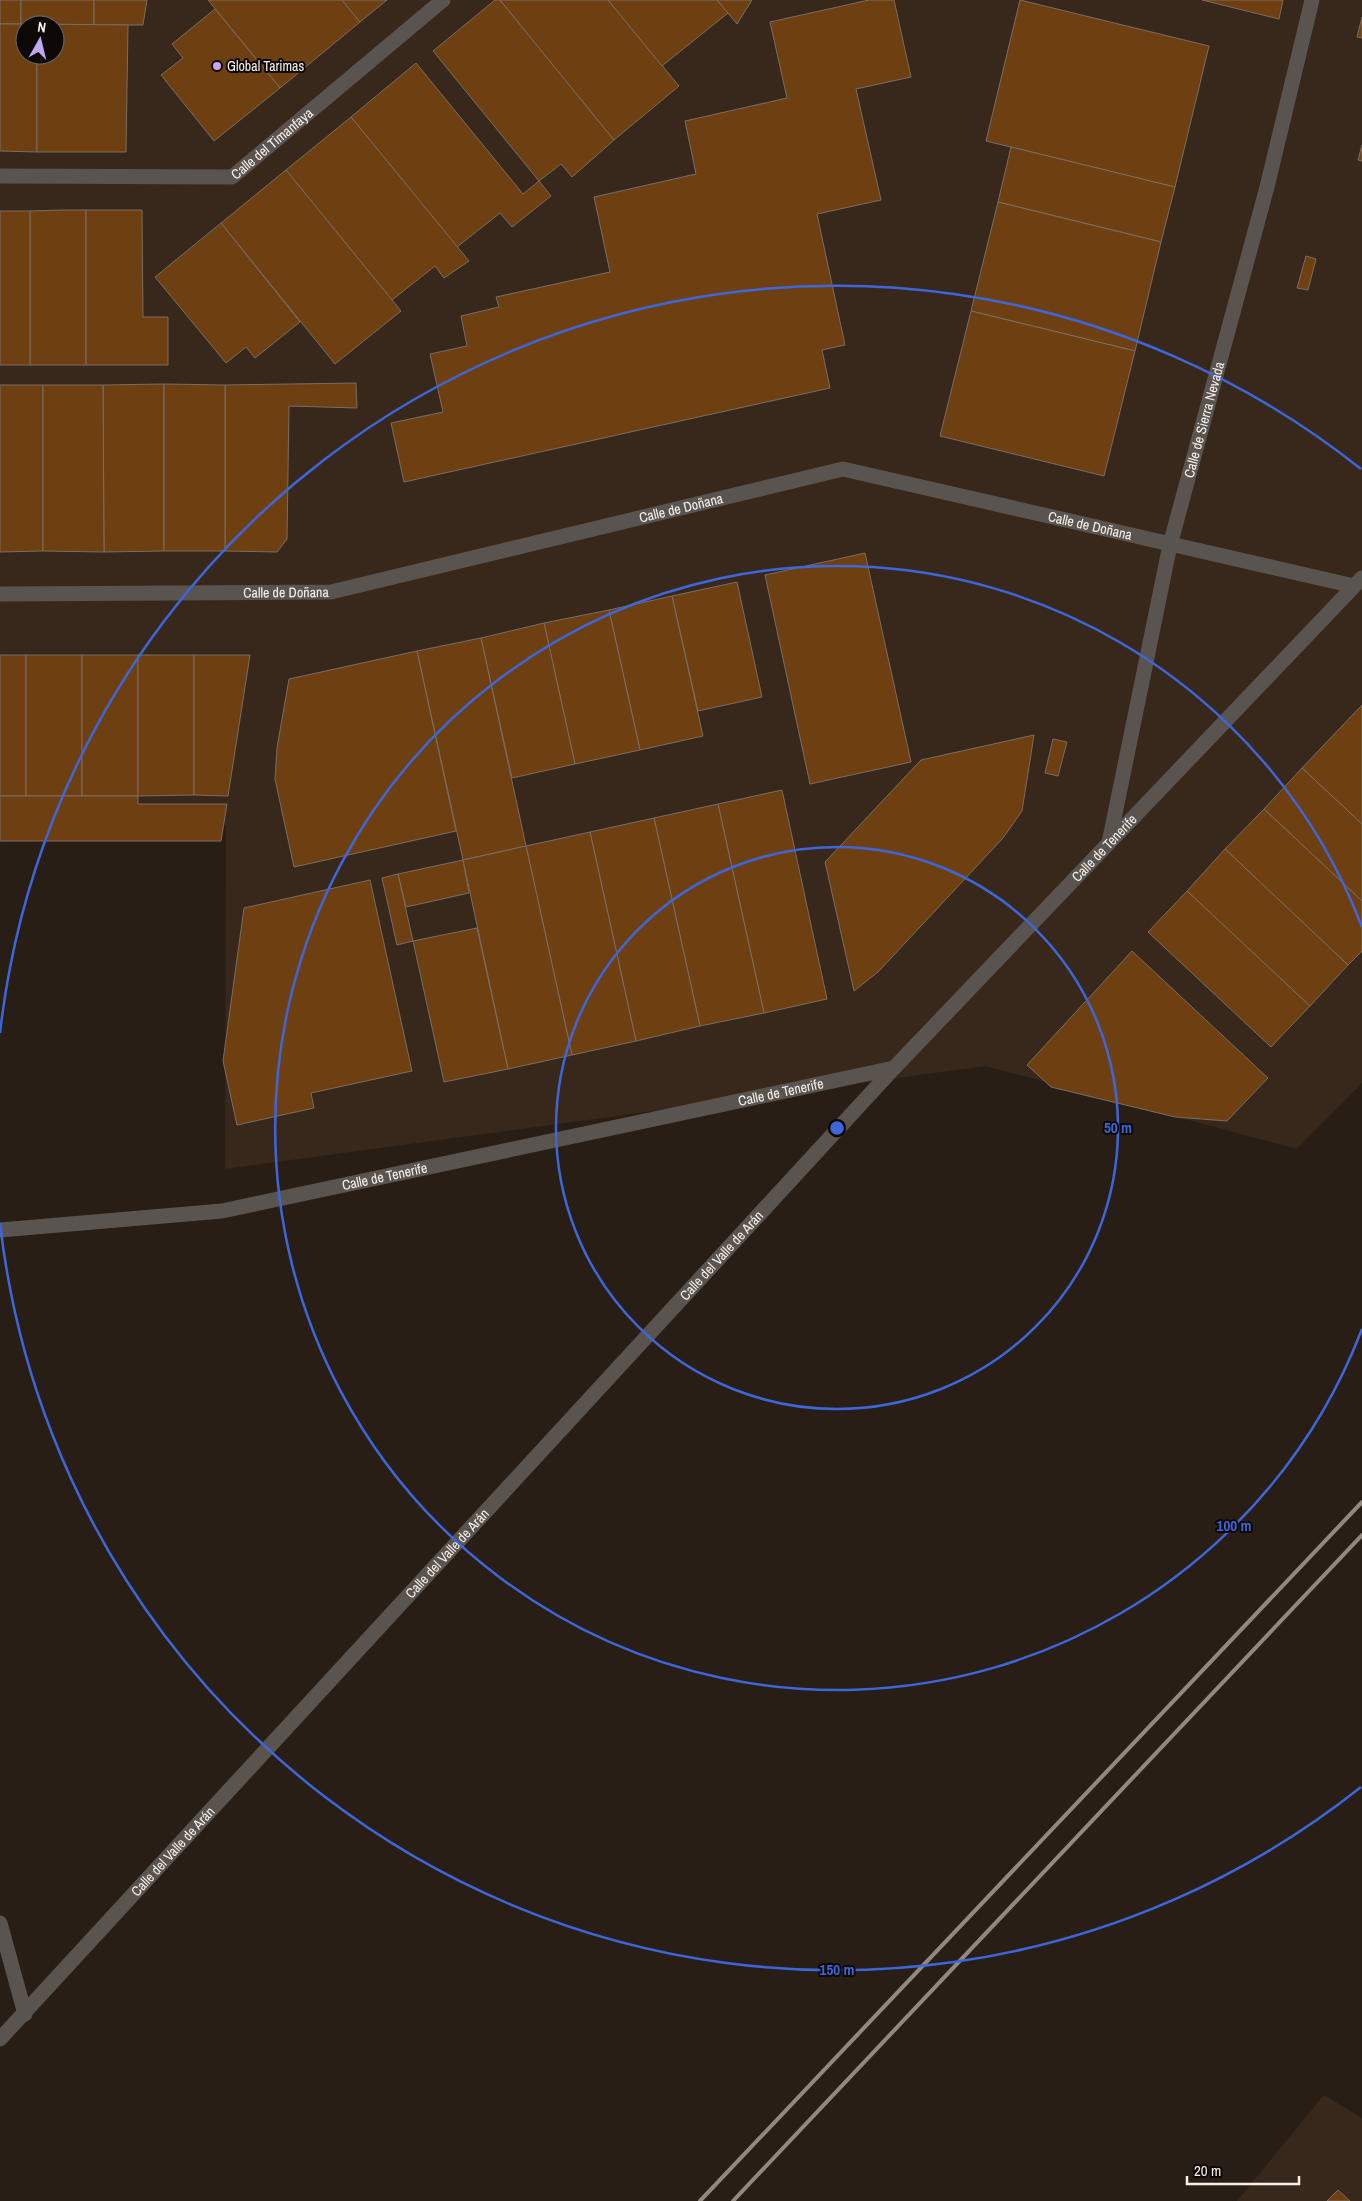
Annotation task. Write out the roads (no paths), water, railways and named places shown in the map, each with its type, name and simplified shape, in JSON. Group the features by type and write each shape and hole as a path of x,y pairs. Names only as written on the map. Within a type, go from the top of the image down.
{"street":[{"name":"Calle del Timanfaya","path":"0,176 232,177 443,0"},
{"name":"Calle de Sierra Nevada","path":"1109,843 1170,544 1267,187 1312,0"},
{"name":"Calle de Doñana","path":"0,594 331,592 843,469 1170,544 1358,582"},
{"name":"Calle de Tenerife","path":"0,1230 222,1211 894,1068 1358,582"},
{"name":"Calle del Valle de Arán","path":"0,2039 894,1068"},
{"path":"0,1922 25,2014"}],"railway":[{"path":"700,2201 1362,1502"},
{"path":"733,2201 1362,1535"}],"place":[{"name":"Global Tarimas","path":"217,66"}]}
